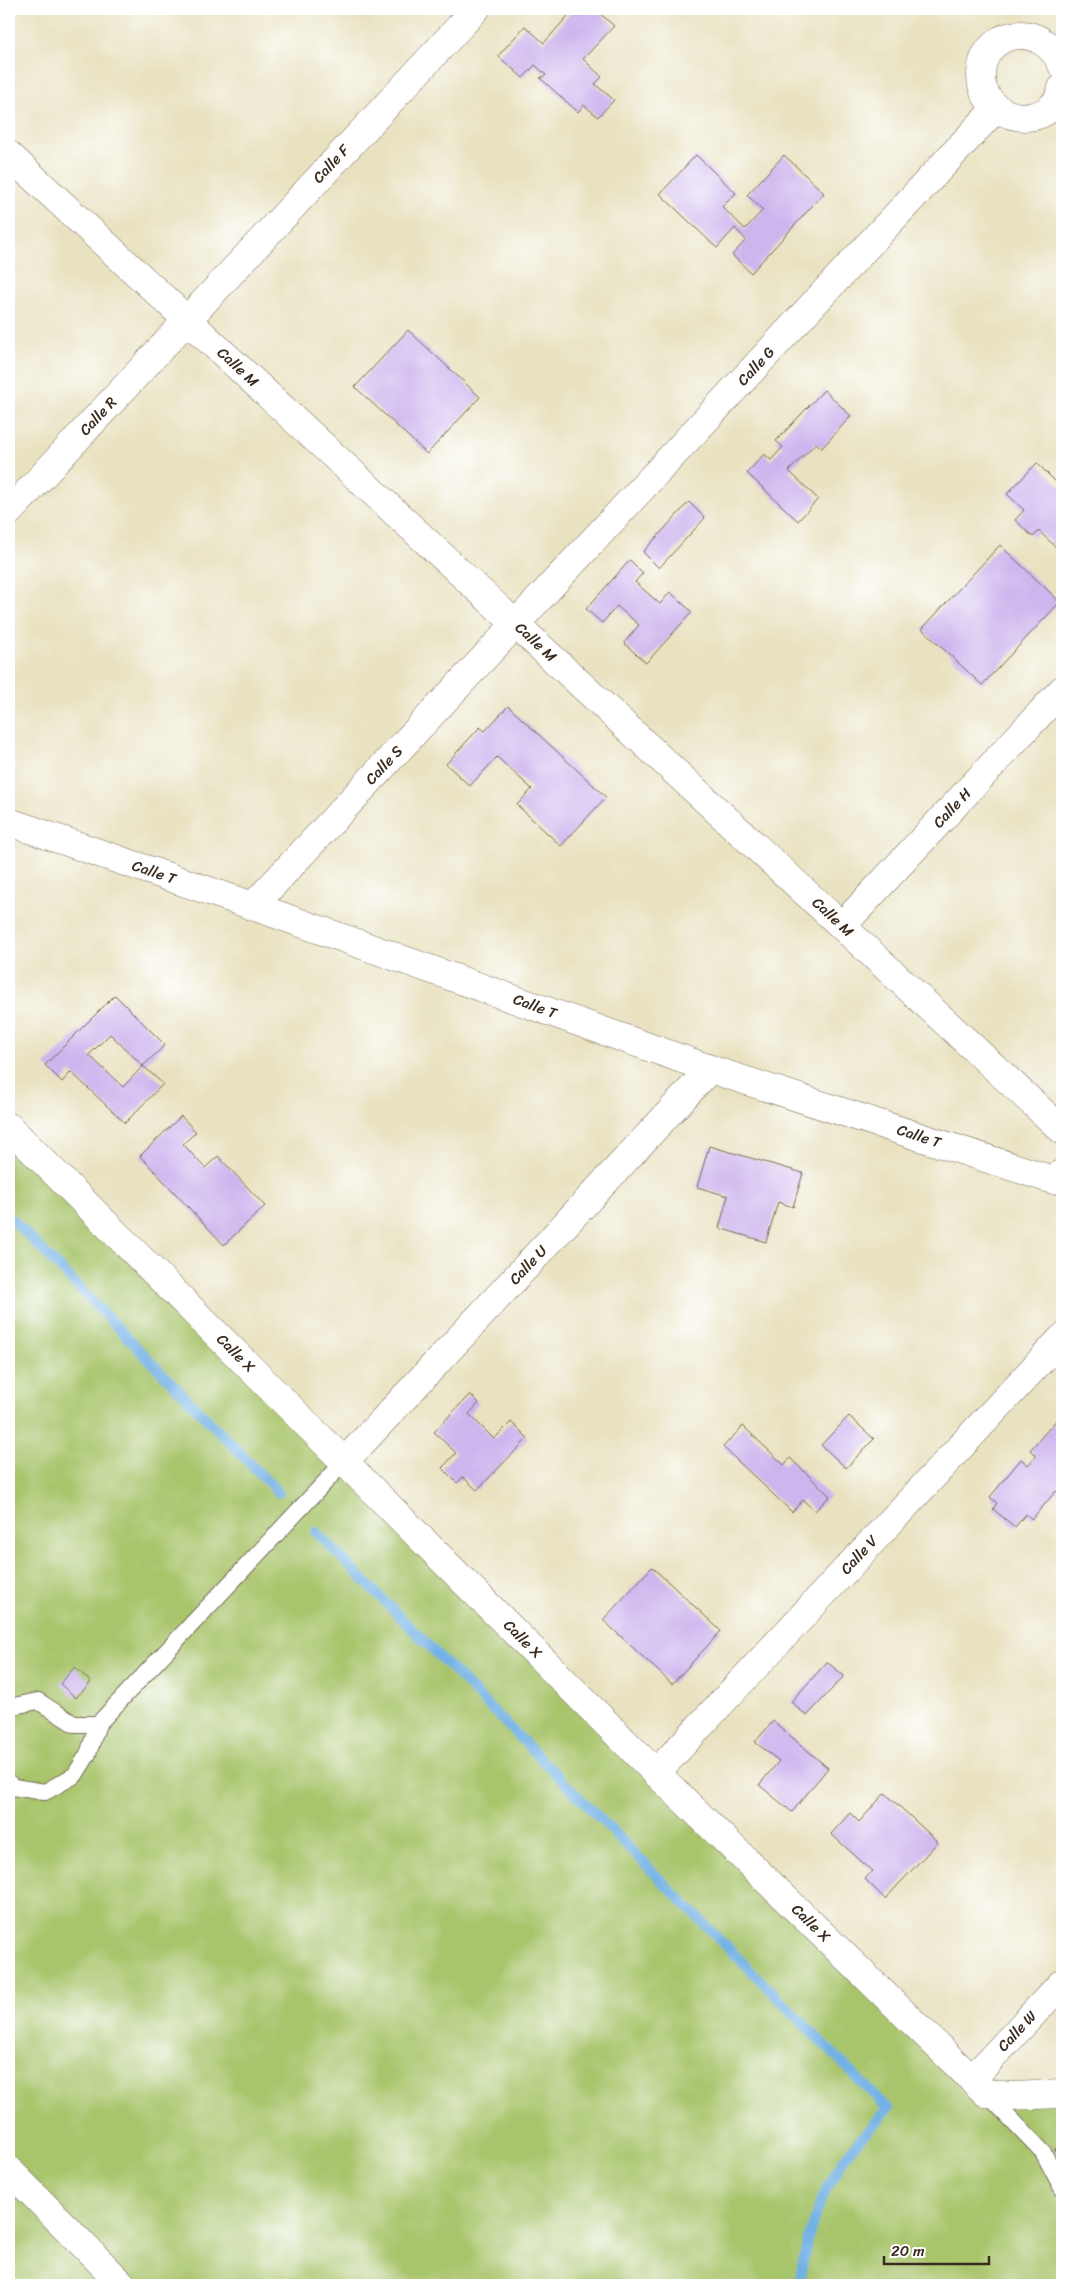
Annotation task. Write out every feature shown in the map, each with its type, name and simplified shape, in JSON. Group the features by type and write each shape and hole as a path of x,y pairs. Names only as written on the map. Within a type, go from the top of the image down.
{"street":[{"name":"Calle F","path":"187,320 476,9"},
{"path":"1062,65 1057,54 1049,44 1038,38 1025,35 1012,36 1000,41 991,49 984,61 981,73 982,86 987,98 996,108 1020,118 1044,112 1054,103 1062,88"},
{"name":"Calle G","path":"516,624 996,108"},
{"name":"Calle M","path":"9,155 1062,1130"},
{"name":"Calle R","path":"9,512 187,320"},
{"name":"Calle S","path":"253,906 516,624"},
{"name":"Calle H","path":"842,926 1062,690"},
{"name":"Calle T","path":"9,822 253,906 710,1069 1053,1180 1062,1172"},
{"name":"Calle U","path":"345,1462 710,1069"},
{"name":"Calle X","path":"9,1127 656,1773 979,2086"},
{"name":"Calle V","path":"656,1773 1062,1338"},
{"name":"Calle W","path":"979,2086 1062,1983"},
{"path":"979,2086 1010,2096 1062,2094"},
{"path":"9,2170 123,2285"}],"lane":[{"path":"9,1783 13,1787 45,1792 75,1775 88,1754 98,1724 345,1462"},
{"path":"9,1708 38,1701 74,1724 98,1724"},
{"path":"979,2086 1043,2152 1062,2188"}],"green space":[{"path":"9,1127 972,2079 1062,2094 1062,2285 9,2285"}],"building":[{"path":"574,9 595,9 614,26 583,59 602,77 595,84 614,100 598,117 584,105 578,112 540,78 546,75 535,65 523,78 498,56 525,26 544,43"},
{"path":"696,155 736,193 722,207 745,229 763,210 747,195 784,155 824,193 751,273 732,255 746,240 735,228 717,248 660,194"},
{"path":"408,330 480,397 427,454 355,387"},
{"path":"824,390 851,416 822,448 816,443 789,471 818,499 798,521 747,473 764,454 771,460 783,447 776,441"},
{"path":"1037,463 1062,488 1062,553 1039,531 1033,537 1015,520 1024,510 1007,494"},
{"path":"689,502 705,518 659,568 643,552"},
{"path":"1000,545 1060,602 982,685 922,629"},
{"path":"630,560 643,573 635,582 660,604 670,592 692,612 646,663 624,643 639,625 617,606 602,623 586,609"},
{"path":"508,706 606,797 561,846 517,805 532,789 497,757 470,786 446,764 480,727 485,731"},
{"path":"115,995 165,1045 143,1066 163,1084 125,1123 71,1072 62,1082 45,1065","holes":["110,1034 143,1066 123,1087 89,1055"]},
{"path":"181,1116 196,1132 183,1144 205,1168 218,1156 265,1206 224,1245 140,1156"},
{"path":"709,1146 803,1173 793,1207 778,1202 766,1242 719,1228 728,1196 697,1187"},
{"path":"470,1394 479,1403 469,1414 494,1439 511,1422 528,1438 477,1490 463,1477 457,1483 442,1468 456,1453 434,1432"},
{"path":"849,1416 874,1439 846,1468 821,1445"},
{"path":"1060,1416 1062,1418 1062,1497 1056,1491 1032,1519 1026,1514 1015,1527 993,1509 997,1503 990,1497 1021,1459 1028,1465 1036,1456 1030,1450"},
{"path":"743,1426 784,1465 790,1458 830,1496 815,1511 803,1500 792,1512 723,1447"},
{"path":"652,1567 721,1631 672,1684 603,1620"},
{"path":"827,1662 844,1676 807,1716 791,1702"},
{"path":"75,1667 91,1682 76,1698 60,1684"},
{"path":"773,1721 828,1768 792,1812 759,1785 779,1761 755,1742"},
{"path":"885,1793 938,1842 885,1899 865,1879 872,1871 831,1834 850,1813 859,1822"},
{"path":"1062,2142 1062,2158 1054,2150"}],"waterway":[{"path":"9,1216 279,1493"},
{"path":"316,1532 888,2109 847,2155 826,2190 809,2237 799,2285"}]}
